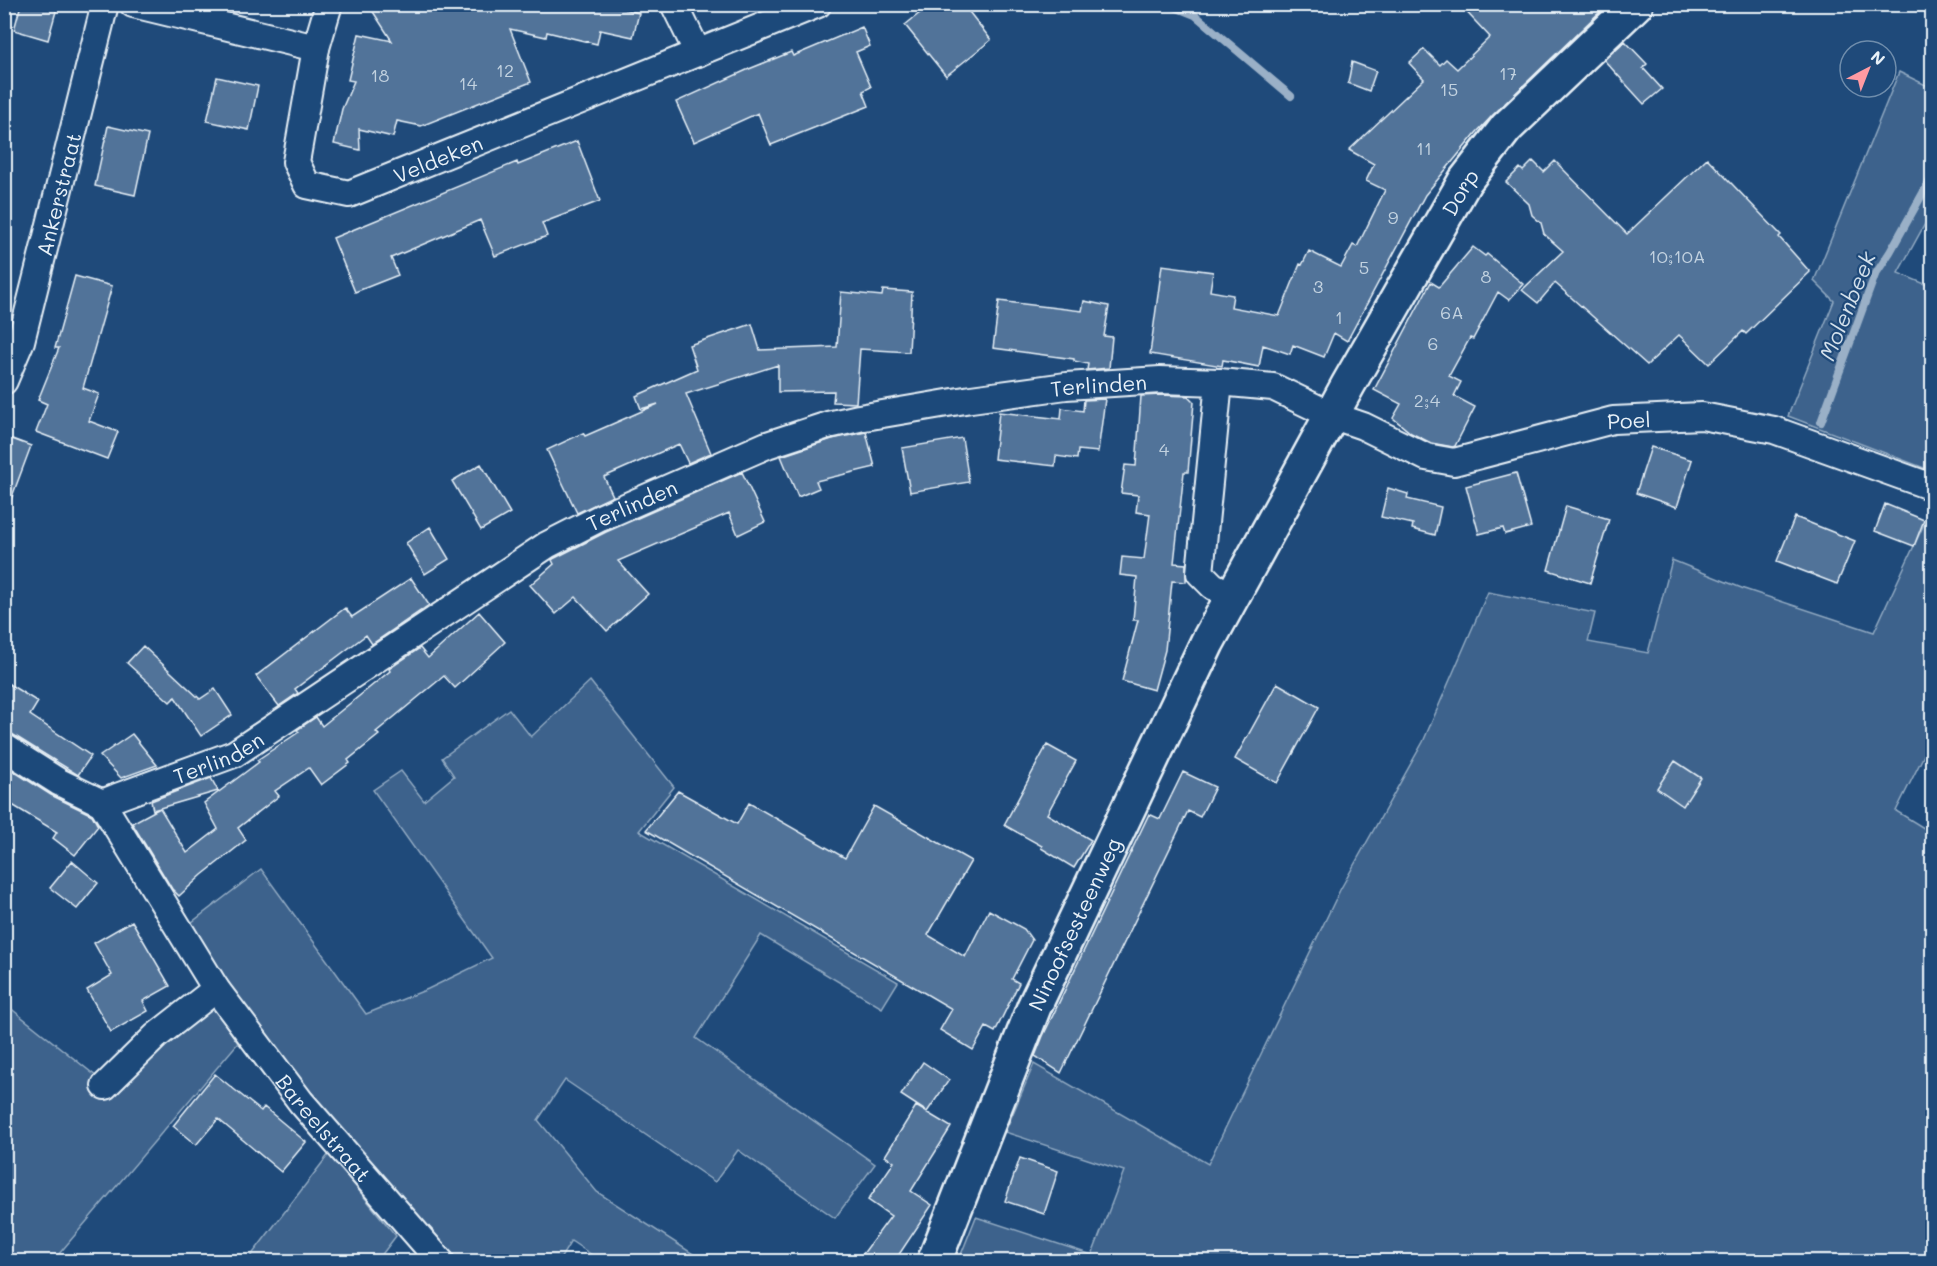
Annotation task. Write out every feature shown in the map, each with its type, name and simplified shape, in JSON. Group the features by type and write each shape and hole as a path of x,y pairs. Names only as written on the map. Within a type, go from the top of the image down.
{"street":[{"name":"Ankerstraat","path":"4,381 21,341 105,4"},
{"path":"133,4 316,48"},
{"name":"Veldeken","path":"329,4 316,48 296,162 307,185 349,194 818,4"},
{"path":"674,4 698,53"},
{"name":"Dorp","path":"1331,415 1465,181 1506,128 1636,4"},
{"name":"Terlinden","path":"102,802 234,754 547,545 600,518 767,445 828,425 971,399 1066,386 1160,380 1273,387 1331,415"},
{"path":"1219,382 1200,573 1214,586 1233,596"},
{"name":"Poel","path":"1331,415 1363,426 1426,457 1454,462 1613,420 1702,416 1774,430 1932,487"},
{"name":"Ninoofsesteenweg","path":"934,1262 1034,1007 1207,643 1331,415"},
{"path":"4,747 60,782 102,802"},
{"name":"Bareelstraat","path":"102,802 216,989 301,1102 441,1262"},
{"path":"105,1086 156,1036 216,989"}],"shaded area":[{"path":"1899,72 1932,88 1932,211 1898,273 1932,287 1932,471 1788,416 1834,301 1814,281 1888,99 1898,99"},
{"path":"1932,507 1932,585 1925,601 1932,606 1932,739 1896,811 1932,833 1932,1261 958,1262 976,1217 1092,1255 1124,1171 1005,1132 1034,1064 1208,1164 1340,890 1423,742 1488,592 1595,613 1588,642 1648,653 1672,560 1744,589 1874,632"},
{"path":"590,681 674,787 639,831 898,982 882,1008 761,935 696,1038 875,1164 835,1218 738,1150 715,1182 565,1080 538,1120 597,1192 704,1261 601,1261 571,1241 559,1261 454,1261 367,1166 274,1048 187,926 261,869 366,1014 428,989 492,958 373,790 401,771 424,801 454,776 442,758 509,709 531,737"},
{"path":"4,1003 111,1088 211,1004 238,1043 53,1261 5,1261"},
{"path":"329,1154 396,1236 377,1261 247,1261"}],"building":[{"path":"21,4 58,4 48,40 14,30"},
{"path":"368,4 605,4 639,13 633,37 600,30 597,44 547,32 546,37 510,29 531,82 421,126 397,121 393,137 359,129 360,150 334,144 342,109 354,81 348,80 359,34 392,41"},
{"path":"931,4 963,4 991,40 946,76 905,25"},
{"path":"1459,4 1608,4 1493,115 1425,195 1347,341 1334,333 1324,357 1293,345 1290,354 1263,345 1259,367 1223,360 1222,366 1150,354 1162,265 1213,272 1210,291 1233,295 1231,307 1279,316 1300,264 1302,265 1309,251 1341,267 1353,245 1357,247 1385,190 1366,181 1374,164 1349,150 1424,79 1409,63 1424,49 1440,65 1446,59 1457,69 1490,37"},
{"path":"862,27 870,46 856,52 871,87 863,91 869,106 771,145 758,113 694,142 676,102 791,52 793,56"},
{"path":"1625,41 1647,64 1643,68 1662,89 1644,104 1604,60"},
{"path":"1352,62 1376,71 1369,91 1348,83"},
{"path":"217,77 258,86 249,130 207,121"},
{"path":"108,126 148,135 135,195 95,186"},
{"path":"577,141 600,201 542,223 547,236 495,256 480,220 391,258 398,275 355,292 333,238 517,162 518,165"},
{"path":"1707,158 1781,235 1779,237 1810,272 1746,334 1743,331 1709,364 1679,335 1647,365 1555,283 1538,303 1522,290 1563,251 1544,234 1541,223 1532,215 1529,204 1506,182 1520,168 1523,171 1533,161 1544,172 1555,161 1627,234"},
{"path":"1473,247 1485,256 1487,254 1523,284 1509,300 1498,292 1473,339 1470,338 1449,376 1461,382 1454,396 1475,407 1453,447 1431,443 1411,433 1393,418 1401,404 1374,390 1431,282 1439,287"},
{"path":"75,276 112,286 83,388 99,394 89,421 118,432 107,459 36,432 47,404 38,400 59,348 55,348"},
{"path":"883,290 912,292 909,352 860,349 856,403 833,402 834,391 778,392 778,365 686,394 711,453 688,463 679,444 604,477 613,496 577,513 547,450 583,433 585,436 658,404 641,409 636,396 697,369 689,345 752,324 760,350 837,347 841,292 882,296"},
{"path":"999,301 1082,311 1084,301 1109,306 1104,336 1112,337 1109,368 1087,370 1088,364 1074,361 1074,359 993,348"},
{"path":"1141,396 1188,396 1194,402 1188,472 1184,472 1174,563 1186,564 1186,582 1172,581 1165,650 1154,690 1122,681 1138,620 1133,620 1137,577 1120,575 1122,557 1144,559 1150,514 1136,512 1138,495 1121,493 1125,465 1136,466"},
{"path":"1105,399 1098,452 1078,450 1077,459 1056,456 1055,466 994,459 999,412 1061,419 1062,408 1083,411 1084,400"},
{"path":"866,432 875,467 816,481 819,488 798,497 781,456 832,439"},
{"path":"4,436 31,446 7,510 4,510"},
{"path":"962,438 969,482 910,492 902,448"},
{"path":"1651,447 1692,460 1677,507 1636,493"},
{"path":"481,464 510,513 481,530 452,481"},
{"path":"742,472 765,522 738,535 729,513 618,561 648,594 607,631 576,597 556,614 530,585 554,564 552,560 555,558 606,532"},
{"path":"1516,473 1531,527 1505,534 1503,528 1479,534 1466,486"},
{"path":"1388,488 1408,494 1407,499 1441,507 1435,535 1412,529 1413,524 1381,517"},
{"path":"1885,504 1924,520 1914,546 1875,531"},
{"path":"1566,506 1609,519 1590,583 1548,570"},
{"path":"1795,517 1855,541 1837,584 1777,561"},
{"path":"430,527 449,559 425,574 406,543"},
{"path":"411,578 429,605 372,644 366,635 295,689 298,693 279,706 256,676 345,608 352,617"},
{"path":"479,612 505,642 455,688 444,676 376,732 379,735 348,760 350,763 321,785 309,768 275,791 279,796 238,828 246,840 179,896 172,889 132,823 160,808 187,853 218,829 204,803 259,762 257,760 299,732 297,730 316,717 322,726 390,671 389,669 420,648 428,658"},
{"path":"143,646 200,699 215,689 232,715 201,736 175,697 170,702 127,663"},
{"path":"4,681 38,702 30,715 91,756 78,775 12,734 4,732"},
{"path":"1277,683 1319,707 1277,783 1235,759"},
{"path":"132,734 157,765 121,778 100,756"},
{"path":"1047,745 1076,761 1047,814 1091,840 1074,868 1041,848 1042,846 1004,825"},
{"path":"1675,761 1701,778 1683,806 1657,788"},
{"path":"4,765 51,795 92,815 98,826 75,855 53,838 57,832 4,800"},
{"path":"1183,772 1215,787 1200,817 1188,811 1061,1073 1035,1056 1043,1036 1149,814 1160,819"},
{"path":"211,778 218,791 153,810 151,801"},
{"path":"678,791 737,824 749,803 845,858 874,806 971,861 928,935 965,957 989,910 1024,929 1032,940 1012,979 1019,983 995,1032 986,1027 973,1050 940,1030 952,1009 646,830"},
{"path":"72,861 98,883 77,909 50,888"},
{"path":"132,921 170,986 143,1001 148,1011 111,1032 87,990 112,975 94,943"},
{"path":"923,1062 949,1080 927,1112 901,1095"},
{"path":"215,1074 261,1111 264,1107 306,1142 281,1172 218,1119 196,1145 173,1126"},
{"path":"916,1106 951,1127 911,1191 932,1205 894,1262 857,1262 891,1216 868,1200 894,1162 885,1156"},
{"path":"1020,1158 1058,1171 1044,1214 1005,1201"}],"waterway":[{"name":"Molenbeek","path":"1161,4 1195,15 1291,96"},
{"name":"Molenbeek","path":"1821,422 1875,275 1932,177"}]}
